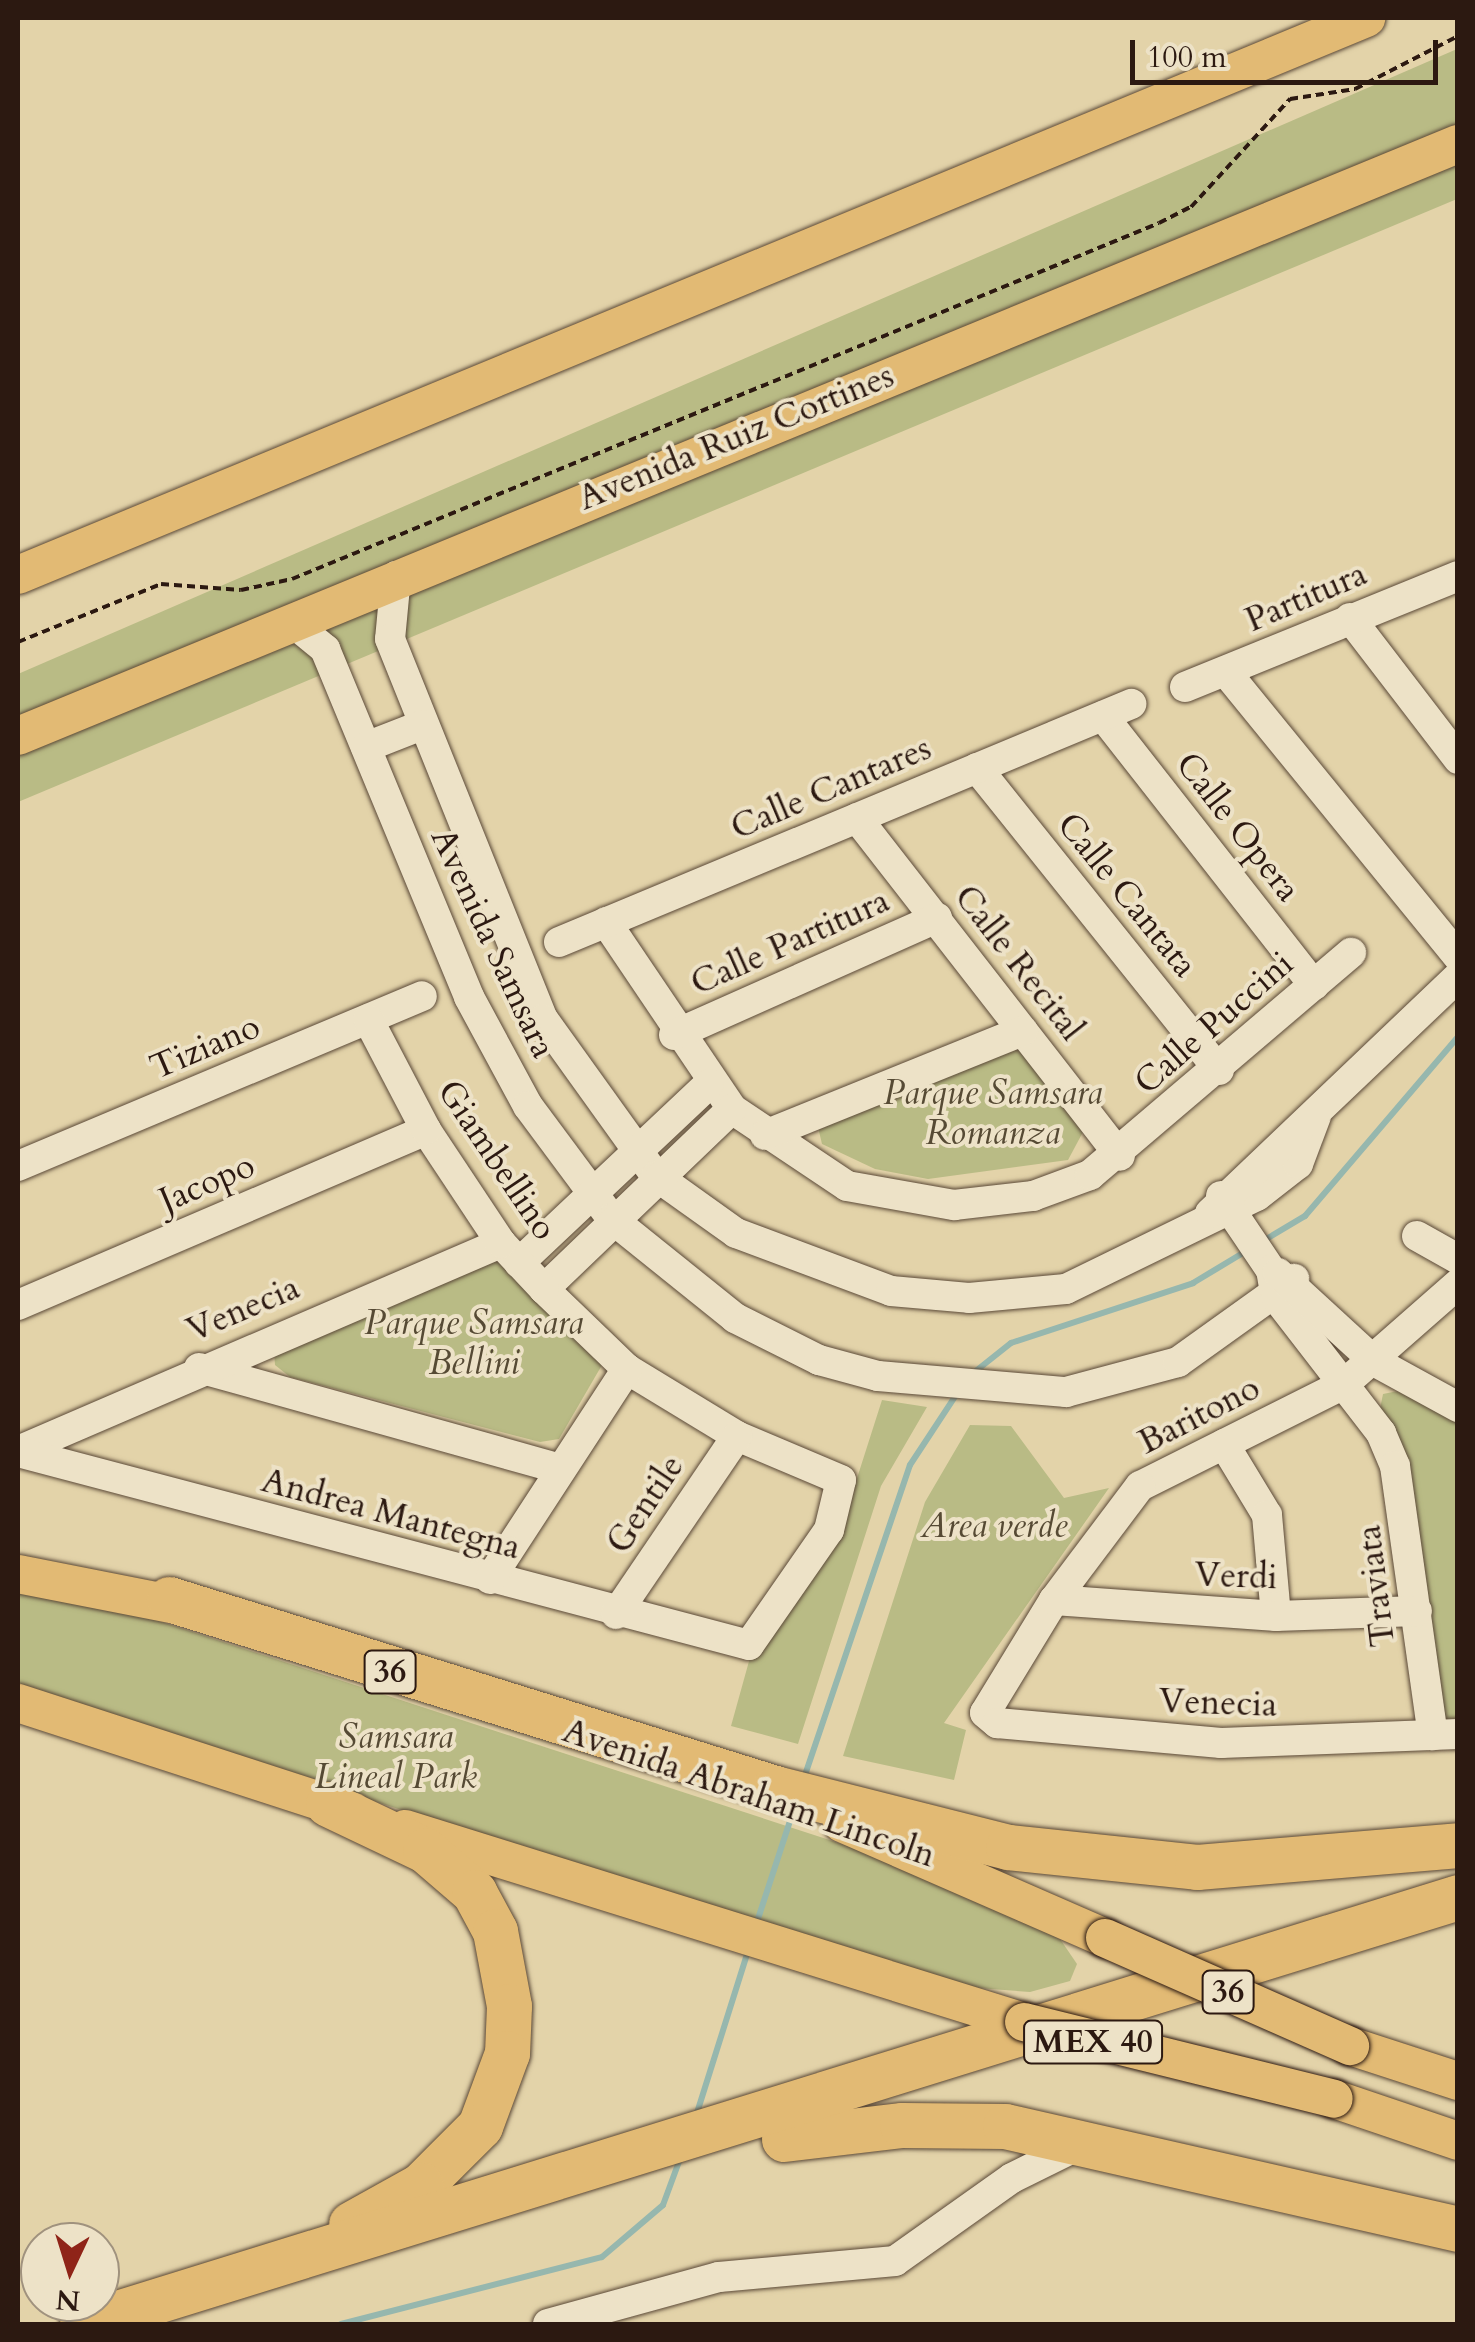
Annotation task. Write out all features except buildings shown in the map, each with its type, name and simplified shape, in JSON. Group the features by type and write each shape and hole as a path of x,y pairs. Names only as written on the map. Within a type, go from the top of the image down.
{"highway":[{"path":"168,1600 817,1800 1105,1862 1279,1866 1458,1845"},
{"path":"222,2284 387,2206 455,2158 480,2126 508,2053 504,1963 474,1892 425,1850 328,1804"},
{"name":"MEX 40","path":"193,2324 1458,1896"},
{"name":"MEX 40","path":"82,2324 623,2176 729,2155 775,2126 1458,1928"},
{"path":"775,2126 952,2124 1088,2140 1458,2229"}],"main road":[{"path":"18,575 1366,18"},
{"name":"Avenida Ruiz Cortines","path":"18,736 396,576 1458,144"},
{"name":"Avenida Abraham Lincoln","path":"18,1574 168,1600 757,1792 950,1863 1105,1938 1350,2046 1458,2081"},
{"name":"36","path":"18,1702 738,1938 1024,2022 1334,2100 1458,2141"},
{"path":"1371,2112 1388,2058"}],"street":[{"name":"Avenida Samsara","path":"396,576 387,628 422,726 543,1019 656,1176 777,1254 844,1281 931,1296 1066,1290 1132,1264 1298,1164 1316,1116 1458,976"},
{"name":"Partitura","path":"1184,687 1458,576"},
{"path":"1350,618 1458,759"},
{"name":"Avenida Samsara","path":"292,622 325,648 469,997 528,1106 612,1219 700,1294 777,1340 848,1369 966,1390 1036,1394 1124,1382 1205,1348 1280,1282"},
{"path":"1226,672 1454,929"},
{"name":"Calle Cantares","path":"559,942 1131,704"},
{"name":"Calle Opera","path":"1103,716 1314,985"},
{"path":"366,747 422,726"},
{"name":"Calle Cantata","path":"977,768 1219,1070"},
{"name":"Calle Recital","path":"857,818 1120,1156"},
{"name":"Calle Partitura","path":"674,1035 937,918"},
{"name":"Calle Puccini","path":"606,922 674,1035 732,1110 766,1135 860,1190 954,1205 1050,1191 1120,1156 1351,953"},
{"name":"Tiziano","path":"18,1166 422,996"},
{"name":"Giambellino","path":"368,1019 426,1130 510,1253 544,1289 627,1369 737,1436 841,1479 830,1530 745,1646"},
{"path":"766,1135 1024,1031"},
{"path":"510,1253 709,1084"},
{"path":"544,1289 656,1176 732,1110"},
{"name":"Jacopo","path":"18,1305 426,1130"},
{"path":"1220,1210 1280,1282 1374,1361 1458,1408"},
{"path":"1418,1236 1458,1259"},
{"name":"Venecia","path":"18,1452 198,1368 510,1253"},
{"name":"Traviata","path":"1280,1282 1395,1466 1417,1612 1445,1734"},
{"name":"Baritono","path":"986,1708 1054,1600 1140,1486 1344,1384 1458,1284"},
{"path":"198,1368 560,1470"},
{"path":"490,1579 627,1369"},
{"name":"Gentile","path":"616,1614 737,1436"},
{"path":"1224,1444 1267,1515 1276,1616"},
{"name":"Andrea Mantegna","path":"18,1452 745,1646"},
{"name":"Verdi","path":"1054,1600 1276,1616 1417,1612"},
{"name":"Venecia","path":"986,1708 996,1723 1221,1744 1445,1734"},
{"path":"548,2324 719,2277 895,2261 988,2193 1088,2140"}],"path":[{"path":"18,642 151,586 241,590 292,579 1160,224 1191,206 1290,100 1355,89 1458,36"}],"green space":[{"path":"1457,49 1457,199 18,802 18,674"},
{"name":"Parque Samsara Romanza","path":"1016,1043 1083,1132 1068,1160 928,1179 875,1169 822,1144 818,1127"},
{"name":"Parque Samsara Bellini","path":"493,1256 602,1365 559,1439 540,1442 290,1377 275,1365 274,1351"},
{"path":"1403,1390 1457,1422 1457,1718 1443,1721 1380,1409 1383,1394"},
{"path":"882,1400 927,1407 881,1486 798,1744 731,1726 751,1654 851,1497"},
{"name":"Area verde","path":"970,1425 1011,1426 1064,1498 1109,1488 944,1723 966,1730 954,1780 843,1756 925,1502"},
{"name":"Samsara Lineal Park","path":"18,1575 952,1880 1058,1936 1077,1964 1070,1981 1030,1992 950,1986 18,1687"}],"waterway":[{"path":"1263,1241 1305,1216 1458,1037"},
{"path":"972,1374 1011,1343 1193,1283 1248,1250"},
{"path":"804,1778 910,1465 958,1392"},
{"path":"756,1925 794,1809"},
{"path":"696,2116 748,1951"},
{"path":"341,2324 602,2257 663,2205 681,2156"}]}
